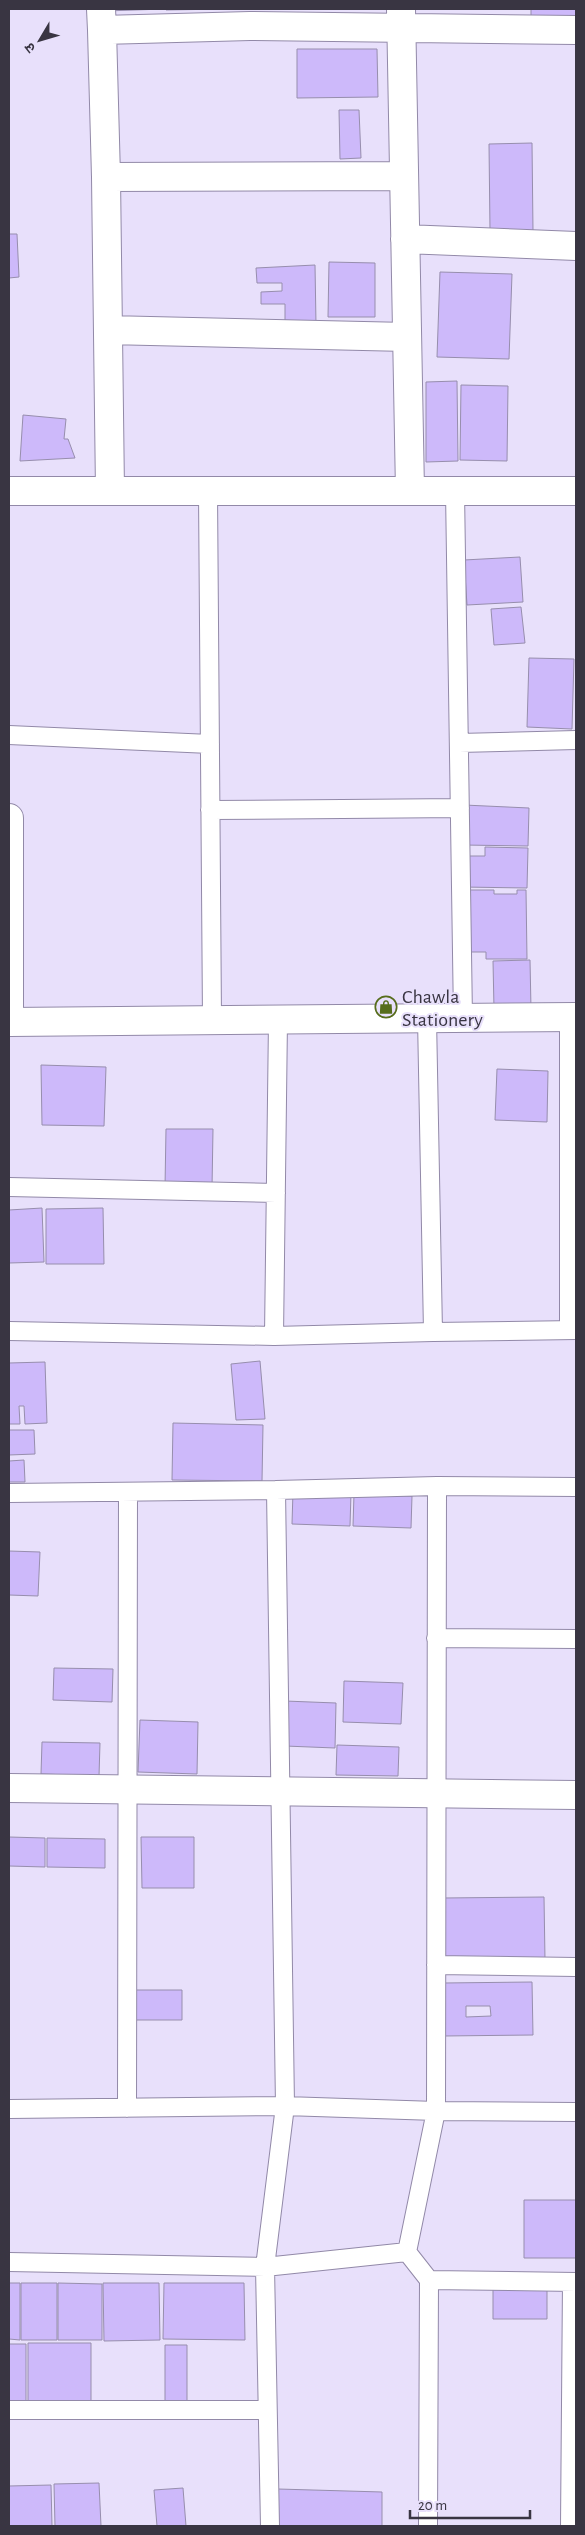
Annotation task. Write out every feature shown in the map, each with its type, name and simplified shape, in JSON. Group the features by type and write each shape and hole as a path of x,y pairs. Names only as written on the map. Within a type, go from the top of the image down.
{"street":[{"path":"110,491 106,177 101,19 250,17 402,19 576,30"},
{"path":"402,19 410,491"},
{"path":"106,177 404,176"},
{"path":"405,239 576,246"},
{"path":"108,330 407,338"},
{"path":"9,491 576,491"},
{"path":"9,818 9,1022 573,1017"},
{"path":"9,1788 576,1796"}],"lane":[{"path":"208,491 212,1020"},
{"path":"455,491 463,1018"},
{"path":"9,735 210,744"},
{"path":"459,743 576,740"},
{"path":"210,810 460,808"},
{"path":"9,1331 274,1336 573,1330 573,1017"},
{"path":"427,1018 432,1332"},
{"path":"274,1336 278,1020"},
{"path":"9,1187 276,1193"},
{"path":"428,2526 430,2280 408,2252 436,2111 437,1486"},
{"path":"9,1493 437,1486 576,1487"},
{"path":"270,2526 265,2267 285,2106 276,1490"},
{"path":"126,2108 128,1492"},
{"path":"436,1638 576,1639"},
{"path":"436,1965 576,1967"},
{"path":"9,2108 285,2106 436,2111 576,2112"},
{"path":"9,2262 265,2267 408,2252"},
{"path":"430,2280 574,2282 570,2526"},
{"path":"9,2410 267,2410"}],"building":[{"path":"105,9 164,9 105,11"},
{"path":"166,9 225,9 166,10"},
{"path":"531,9 576,9 576,17 531,16"},
{"path":"297,49 377,49 378,97 297,98"},
{"path":"339,110 359,110 361,158 340,159"},
{"path":"532,143 533,231 490,231 489,144"},
{"path":"9,234 17,234 19,277 9,278"},
{"path":"329,262 375,263 375,317 328,317"},
{"path":"315,265 316,324 285,325 285,304 261,304 261,292 282,291 282,283 257,283 256,268"},
{"path":"440,272 512,274 509,359 437,357"},
{"path":"457,381 458,461 426,462 426,382"},
{"path":"461,385 508,386 507,461 460,460"},
{"path":"23,415 66,419 64,439 68,439 75,458 20,461"},
{"path":"520,557 523,602 467,605 464,560"},
{"path":"521,607 525,643 494,645 491,609"},
{"path":"529,658 574,659 572,729 527,727"},
{"path":"464,805 529,808 528,846 463,845"},
{"path":"485,847 528,848 527,888 462,887 463,856 485,856"},
{"path":"463,890 494,890 494,894 517,894 517,890 526,890 527,959 486,959 486,952 463,952"},
{"path":"530,960 531,1009 494,1009 493,961"},
{"path":"41,1065 106,1067 104,1126 42,1125"},
{"path":"497,1069 548,1071 547,1122 495,1120"},
{"path":"166,1129 213,1129 212,1188 165,1187"},
{"path":"42,1208 44,1262 9,1263 9,1210"},
{"path":"103,1208 104,1264 46,1264 46,1209"},
{"path":"260,1361 265,1419 236,1420 231,1364"},
{"path":"45,1362 47,1423 25,1424 24,1406 19,1406 20,1424 9,1424 9,1363"},
{"path":"173,1423 263,1425 262,1481 172,1480"},
{"path":"9,1430 34,1430 35,1454 9,1455"},
{"path":"24,1460 25,1482 9,1482 9,1461"},
{"path":"293,1491 351,1493 350,1526 292,1524"},
{"path":"354,1494 412,1496 411,1528 353,1526"},
{"path":"9,1551 40,1552 38,1596 9,1595"},
{"path":"54,1668 113,1669 112,1702 53,1700"},
{"path":"344,1681 403,1683 401,1724 343,1722"},
{"path":"285,1701 336,1703 335,1748 285,1746"},
{"path":"140,1720 198,1722 197,1774 138,1772"},
{"path":"42,1742 100,1743 99,1776 41,1774"},
{"path":"337,1745 399,1747 398,1776 336,1775"},
{"path":"9,1837 45,1838 45,1867 9,1866"},
{"path":"141,1837 194,1837 194,1888 142,1888"},
{"path":"47,1838 105,1839 105,1868 47,1867"},
{"path":"544,1897 545,1960 444,1960 443,1898"},
{"path":"532,1982 533,2035 444,2036 443,1983","holes":["466,2006 490,2006 491,2016 466,2017"]},
{"path":"129,1990 182,1990 182,2020 129,2020"},
{"path":"524,2200 576,2200 576,2258 524,2258"},
{"path":"9,2283 20,2283 20,2340 9,2339"},
{"path":"21,2283 57,2283 57,2340 21,2340"},
{"path":"58,2283 102,2284 102,2340 58,2340"},
{"path":"103,2283 159,2283 160,2340 104,2341"},
{"path":"164,2283 244,2283 245,2340 163,2339"},
{"path":"493,2287 547,2288 547,2319 493,2319"},
{"path":"28,2343 91,2343 91,2405 28,2404"},
{"path":"9,2344 26,2344 26,2404 9,2403"},
{"path":"165,2345 187,2345 187,2401 165,2401"},
{"path":"99,2483 101,2526 55,2526 54,2484"},
{"path":"51,2485 52,2526 9,2526 9,2486"},
{"path":"183,2488 186,2526 157,2526 154,2490"},
{"path":"278,2489 382,2492 382,2526 277,2526"}],"place":[{"name":"Chawla Stationery","path":"386,1007"}]}
